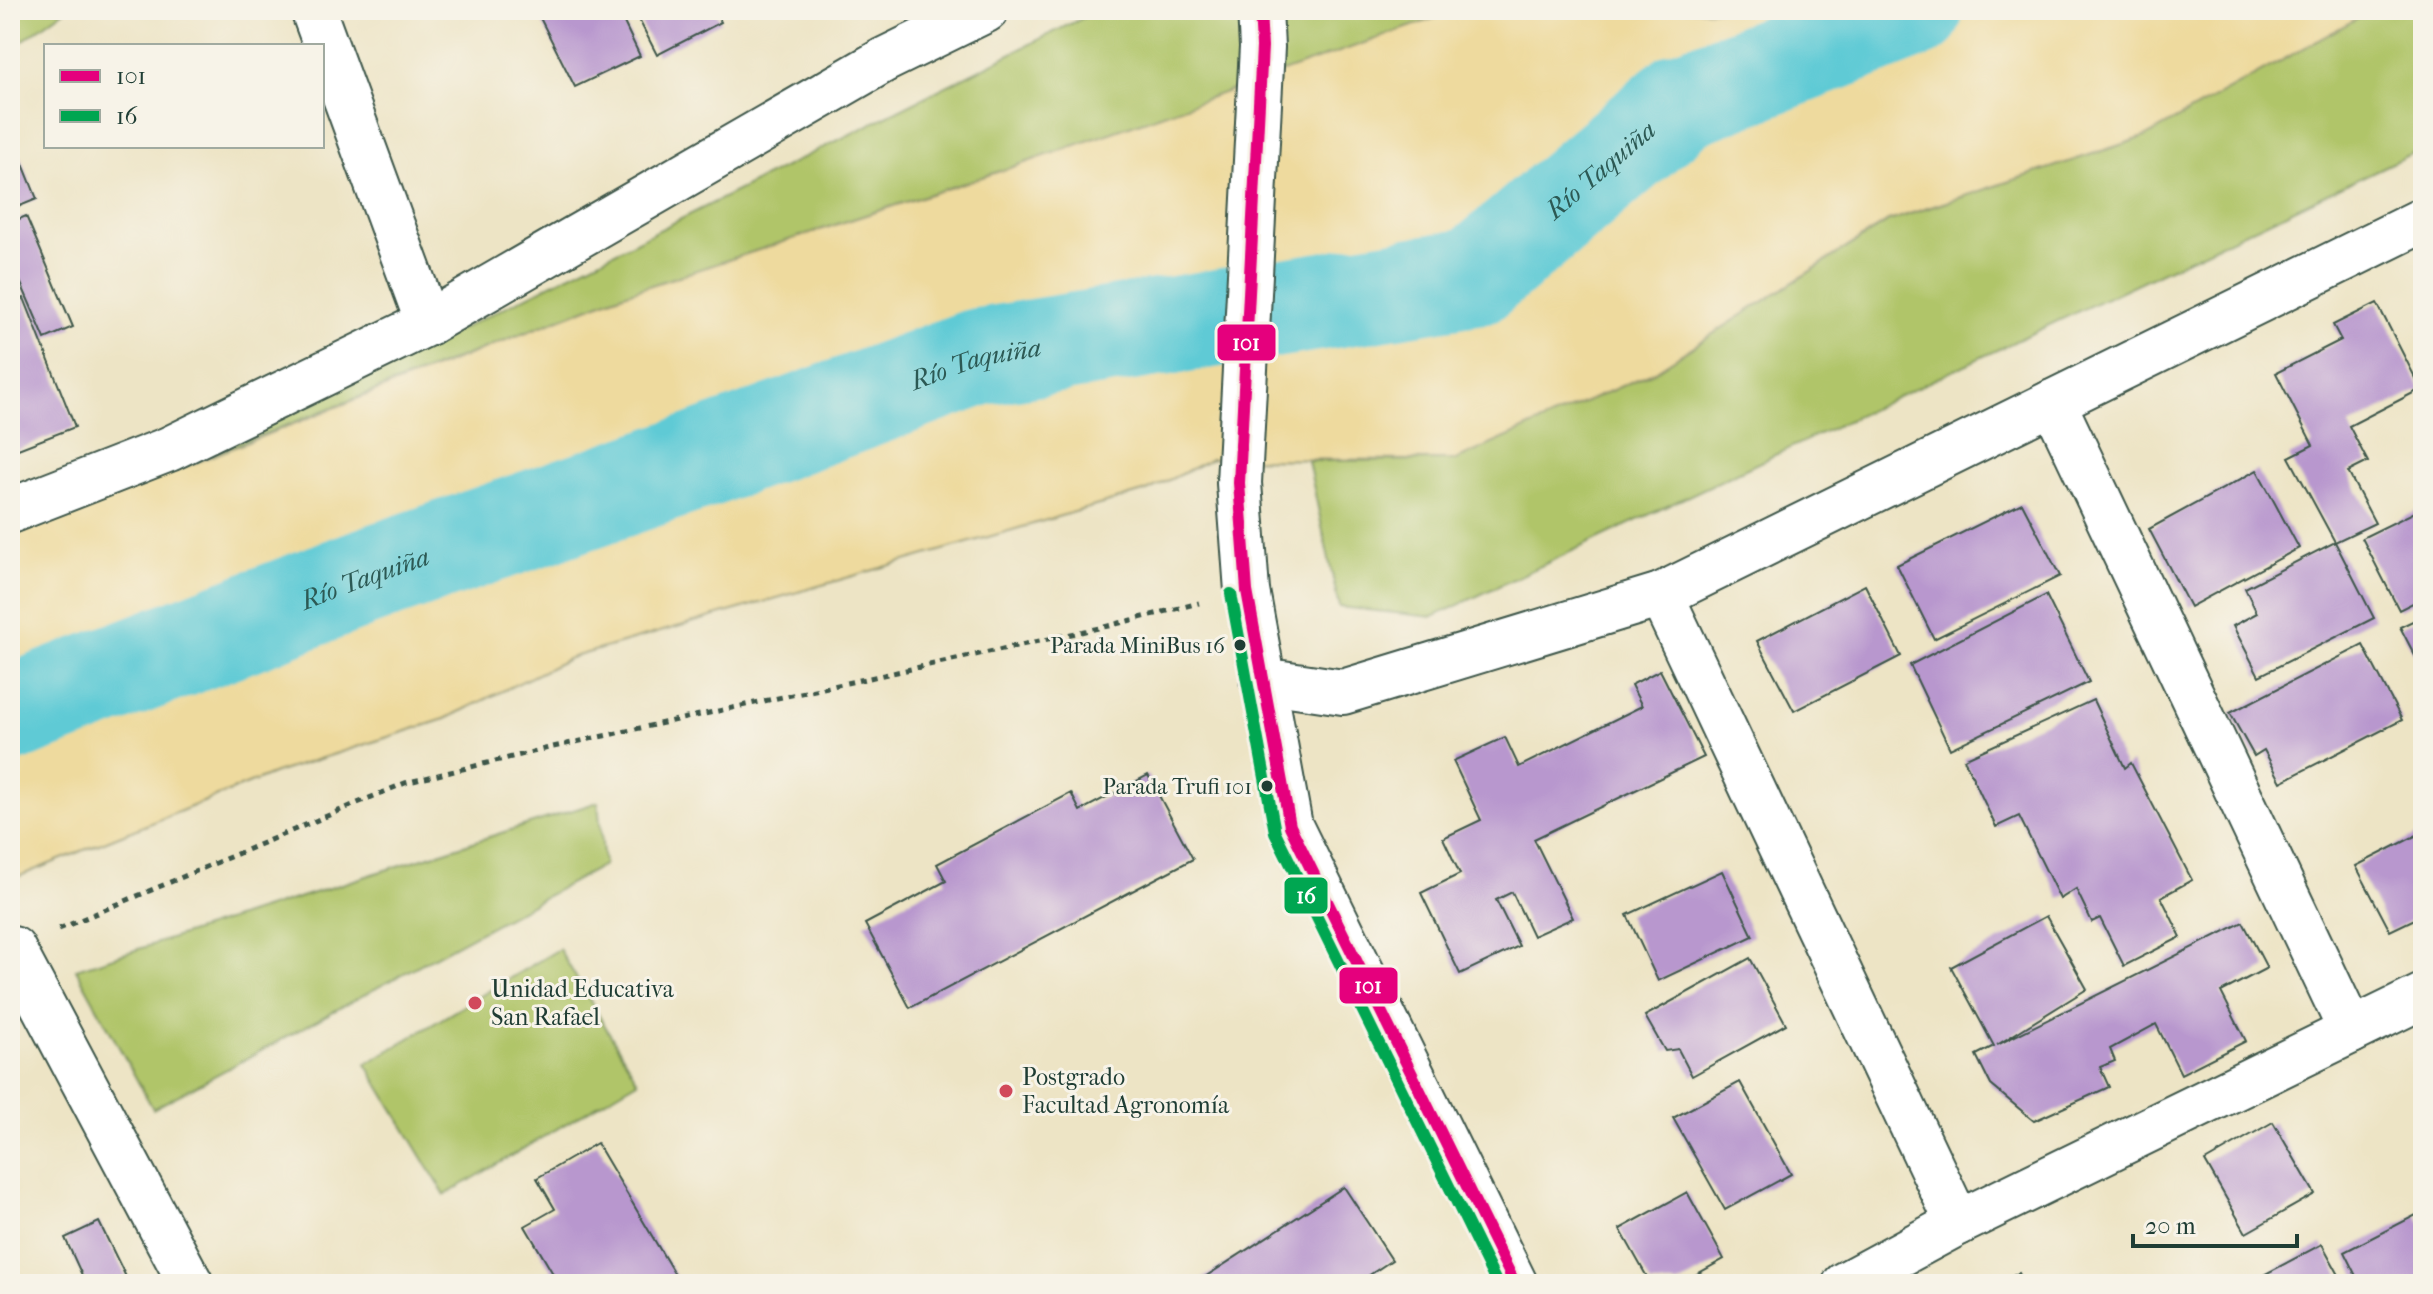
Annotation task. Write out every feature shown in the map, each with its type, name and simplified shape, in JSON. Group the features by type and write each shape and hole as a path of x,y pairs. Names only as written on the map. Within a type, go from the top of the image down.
{"street":[{"path":"313,10 428,323"},
{"path":"10,511 169,449 428,323 884,60 986,10"},
{"path":"1261,29 1239,483 1247,591 1290,826 1515,1284"},
{"path":"1262,680 1343,692 1661,595 2423,220"},
{"path":"2053,402 2351,1031"},
{"path":"1661,595 1958,1223"},
{"path":"11,949 185,1282"},
{"path":"1845,1284 1958,1223 2423,996"}],"path":[{"path":"11,949 405,783 553,747 1108,626 1247,591"}],"green space":[{"path":"10,10 65,10 10,50"},
{"path":"1098,10 1458,10 1025,163 618,296 210,455"},
{"path":"2372,10 2423,10 2423,148 1433,617 1339,607 1308,461 1456,460 1655,371 1889,221 2144,137"},
{"path":"598,802 604,865 153,1109 76,969"},
{"path":"559,949 638,1081 445,1195 366,1064"}],"sand":[{"path":"1458,10 2372,10 2144,137 1888,221 1655,371 1456,460 1211,459 1147,491 570,658 445,719 275,773 10,880 10,536 618,296 1025,163"}],"building":[{"path":"536,10 618,10 640,56 575,87"},
{"path":"634,10 715,10 721,22 657,55"},
{"path":"13,139 37,199 10,210 10,141"},
{"path":"26,216 73,327 45,339 10,258 10,223"},
{"path":"24,298 75,427 13,451 10,444 10,304"},
{"path":"2377,303 2421,389 2349,426 2368,462 2348,472 2375,523 2335,542 2289,457 2313,445 2276,373 2341,340 2333,325"},
{"path":"2257,470 2299,548 2190,607 2149,529"},
{"path":"2022,503 2060,576 1934,639 1897,565"},
{"path":"2423,508 2423,598 2399,610 2362,538"},
{"path":"2335,542 2374,618 2259,676 2233,626 2257,613 2245,588"},
{"path":"1865,585 1901,656 1794,711 1757,641"},
{"path":"2046,595 2089,682 1950,749 1910,665"},
{"path":"2423,616 2423,671 2400,627"},
{"path":"2363,645 2402,720 2281,782 2264,750 2254,756 2230,713"},
{"path":"1660,670 1704,757 1534,839 1573,918 1533,936 1512,892 1496,900 1519,946 1460,974 1421,893 1460,874 1443,838 1481,820 1453,761 1505,737 1519,767 1642,706 1631,685"},
{"path":"2093,700 2125,768 2131,763 2192,880 2161,897 2181,937 2124,966 2100,918 2092,922 2076,889 2060,899 2019,816 1996,827 1964,759"},
{"path":"1148,775 1193,859 910,1008 865,924 946,881 937,864 1071,793 1080,811"},
{"path":"2423,832 2423,915 2390,931 2356,866"},
{"path":"1722,871 1753,936 1658,981 1627,915"},
{"path":"2046,916 2087,989 1997,1045 2243,922 2267,968 2221,992 2246,1041 2181,1074 2156,1024 2110,1049 2115,1061 2100,1067 2109,1087 2034,1121 1991,1085 1976,1055 1994,1046 1951,967"},
{"path":"1750,958 1786,1024 1692,1076 1678,1049 1665,1051 1645,1016"},
{"path":"1740,1082 1791,1174 1725,1210 1673,1118"},
{"path":"2273,1122 2315,1194 2246,1233 2205,1161"},
{"path":"597,1143 678,1280 672,1284 559,1284 525,1226 555,1209 537,1178"},
{"path":"1344,1187 1392,1260 1356,1284 1194,1284"},
{"path":"1687,1192 1724,1259 1679,1284 1651,1284 1620,1229"},
{"path":"2416,1215 2423,1227 2423,1284 2360,1284 2344,1252"},
{"path":"99,1222 129,1283 86,1284 65,1238"},
{"path":"2322,1244 2344,1284 2258,1284 2256,1279"},
{"path":"2019,1273 2024,1284 1993,1284"}],"waterway":[{"name":"Río Taquiña","path":"10,714 360,579 702,460 978,357 1476,276 1682,100 1914,10"}],"transit line":[{"name":"101","path":"1260,10 1262,47 1239,483 1247,591 1290,826 1515,1284"},
{"name":"16","path":"1231,594 1275,832 1497,1284"}],"place":[{"name":"Parada MiniBus 16","path":"1240,645"},
{"name":"Parada Trufi 101","path":"1267,786"},
{"name":"Unidad Educativa San Rafael","path":"475,1003"},
{"name":"Postgrado Facultad Agronomía","path":"1006,1091"}]}
